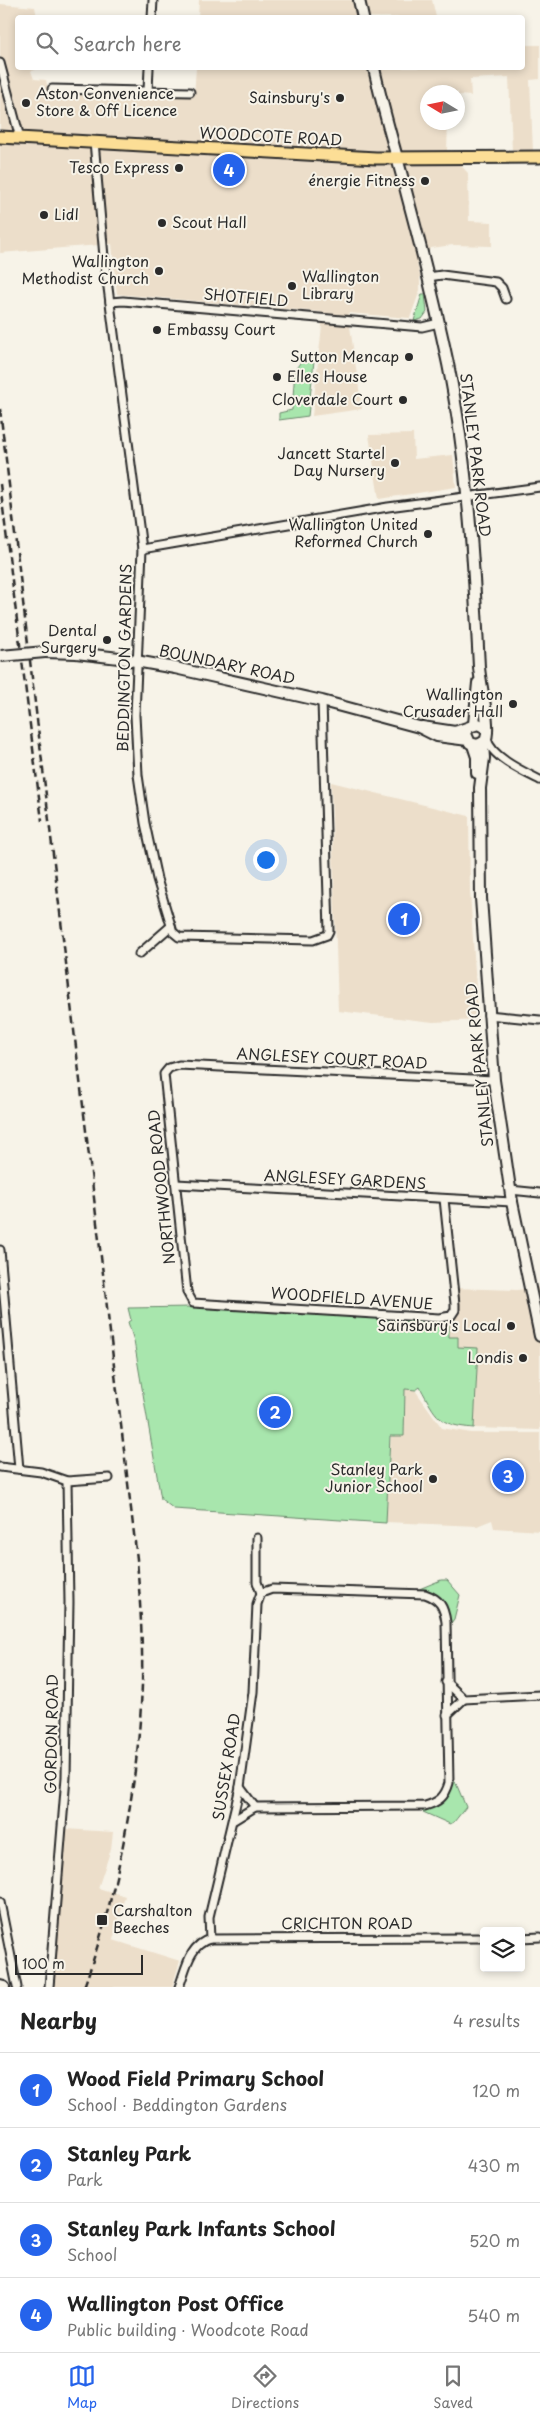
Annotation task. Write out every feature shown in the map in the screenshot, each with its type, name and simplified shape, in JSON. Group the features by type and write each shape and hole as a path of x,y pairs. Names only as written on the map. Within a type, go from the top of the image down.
{"main road":[{"path":"359,0 362,15"},
{"name":"STANLEY PARK ROAD","path":"374,70 395,157 407,193 428,277 458,419 480,673 484,697 477,757 477,778 480,788 481,898 488,1015 494,1080 510,1190 540,1336"},
{"name":"WOODCOTE ROAD","path":"0,137 395,157 540,157"},
{"name":"BOUNDARY ROAD","path":"0,656 45,652 76,652 137,661 322,701 419,727 437,736 459,741 479,739"},
{"name":"STANLEY PARK ROAD","path":"479,739 466,734 471,726 480,673"},
{"path":"471,726 478,724 479,739"},
{"name":"BOUNDARY ROAD","path":"419,727 436,727 454,732 471,726"}],"street":[{"path":"152,15 153,0"},
{"path":"0,63 20,138"},
{"path":"148,91 149,70"},
{"path":"52,88 190,92"},
{"name":"BEDDINGTON GARDENS","path":"94,142 110,302 142,549 135,735 140,796 157,879 171,926"},
{"path":"428,277 442,275 496,282 502,288 506,299"},
{"name":"SHOTFIELD","path":"110,302 123,300 413,326 439,323"},
{"path":"142,549 466,496 540,487"},
{"path":"139,954 171,926 176,935 183,938 313,940 327,935 329,930 322,701"},
{"path":"479,739 503,759 540,780"},
{"path":"488,1015 540,1020"},
{"name":"ANGLESEY COURT ROAD","path":"169,1068 179,1065 494,1080"},
{"name":"NORTHWOOD ROAD","path":"169,1068 164,1078 188,1292 193,1303"},
{"name":"ANGLESEY GARDENS","path":"176,1184 512,1202"},
{"path":"510,1190 540,1193"},
{"name":"WOODFIELD AVENUE","path":"193,1303 439,1318 451,1316 455,1310 455,1304 444,1198"},
{"path":"0,1250 18,1469"},
{"path":"0,1467 41,1472 67,1481 109,1478"},
{"name":"GORDON ROAD","path":"49,1987 66,1777 69,1602 67,1481"},
{"name":"SUSSEX ROAD","path":"210,1939 209,1917 234,1820 253,1692 257,1604 261,1593 257,1582 257,1538"},
{"path":"234,1820 255,1807 416,1806 433,1804 441,1800 449,1783 445,1612 443,1606 433,1597 424,1594 272,1589 261,1593"},
{"path":"446,1682 464,1699"},
{"path":"447,1714 464,1699 540,1695"},
{"path":"240,1788 255,1807"},
{"path":"0,1902 17,1987"},
{"name":"CRICHTON ROAD","path":"210,1939 480,1938"},
{"path":"525,1938 540,1938"},
{"path":"179,1987 195,1948 200,1943 210,1939"}],"shaded area":[{"path":"199,0 432,0 436,15 198,15"},
{"path":"0,4 35,7 37,15 15,15 15,70 35,70 31,71 34,79 46,80 49,93 194,96 196,70 525,70 525,45 540,45 540,79 530,80 533,152 512,151 509,77 470,79 471,96 465,96 465,85 420,85 420,130 448,130 447,151 468,173 469,221 492,222 492,246 453,245 431,248 417,263 420,276 420,290 410,318 348,313 362,409 312,416 322,326 321,312 117,294 112,244 0,253"},
{"name":"Jancett Startel Day Nursery","path":"413,434 414,459 453,455 456,487 379,499 369,435"},
{"path":"331,782 469,816 470,891 478,1020 433,1022 338,1011"},
{"path":"540,1287 540,1430 474,1428 478,1348 458,1348 449,1337 449,1318 452,1316 453,1288 517,1290"},
{"name":"Stanley Park Junior School","path":"405,1389 415,1390 442,1428 471,1433 540,1433 540,1531 494,1528 492,1520 477,1526 385,1522 391,1436 404,1436"},
{"path":"65,1829 113,1832 111,1849 98,1888 125,1896 113,1940 180,1961 172,1987 51,1987"}],"green space":[{"path":"422,294 425,294 427,312 422,319 414,321"},
{"path":"302,360 314,361 308,416 279,420 279,413 292,410 295,370"},
{"path":"191,1307 340,1315 449,1318 449,1337 458,1337 458,1347 478,1348 474,1428 453,1425 440,1418 420,1387 416,1390 405,1389 404,1436 390,1436 386,1523 174,1509 161,1499 134,1341 128,1322 131,1320 128,1308"},
{"path":"441,1580 447,1580 460,1595 454,1619 448,1627 443,1603 412,1592"},
{"path":"451,1777 455,1781 466,1807 454,1822 450,1824 423,1812 419,1807 441,1801"}],"railway":[{"path":"0,409 137,1559 140,1606 142,1685 140,1723 131,1800 107,1914 84,1987"},
{"path":"0,484 42,821"}],"place":[{"name":"Sainsbury's","path":"340,98"},
{"name":"Aston Convenience Store & Off Licence","path":"26,103"},
{"name":"Tesco Express","path":"179,168"},
{"name":"Wallington Post Office","path":"229,170"},
{"name":"énergie Fitness","path":"425,181"},
{"name":"Lidl","path":"44,215"},
{"name":"Scout Hall","path":"162,223"},
{"name":"Wallington Methodist Church","path":"159,271"},
{"name":"Wallington Library","path":"292,286"},
{"name":"Embassy Court","path":"157,330"},
{"name":"Sutton Mencap","path":"409,357"},
{"name":"Elles House","path":"277,377"},
{"name":"Cloverdale Court","path":"403,400"},
{"name":"Jancett Startel Day Nursery","path":"395,463"},
{"name":"Wallington United Reformed Church","path":"428,534"},
{"name":"Dental Surgery","path":"107,640"},
{"name":"Wallington Crusader Hall","path":"513,704"},
{"name":"Wood Field Primary School","path":"404,919"},
{"name":"Sainsbury's Local","path":"511,1326"},
{"name":"Londis","path":"523,1358"},
{"name":"Stanley Park","path":"275,1412"},
{"name":"Stanley Park Infants School","path":"508,1476"},
{"name":"Stanley Park Junior School","path":"433,1479"},
{"name":"Carshalton Beeches","path":"102,1920"}]}
